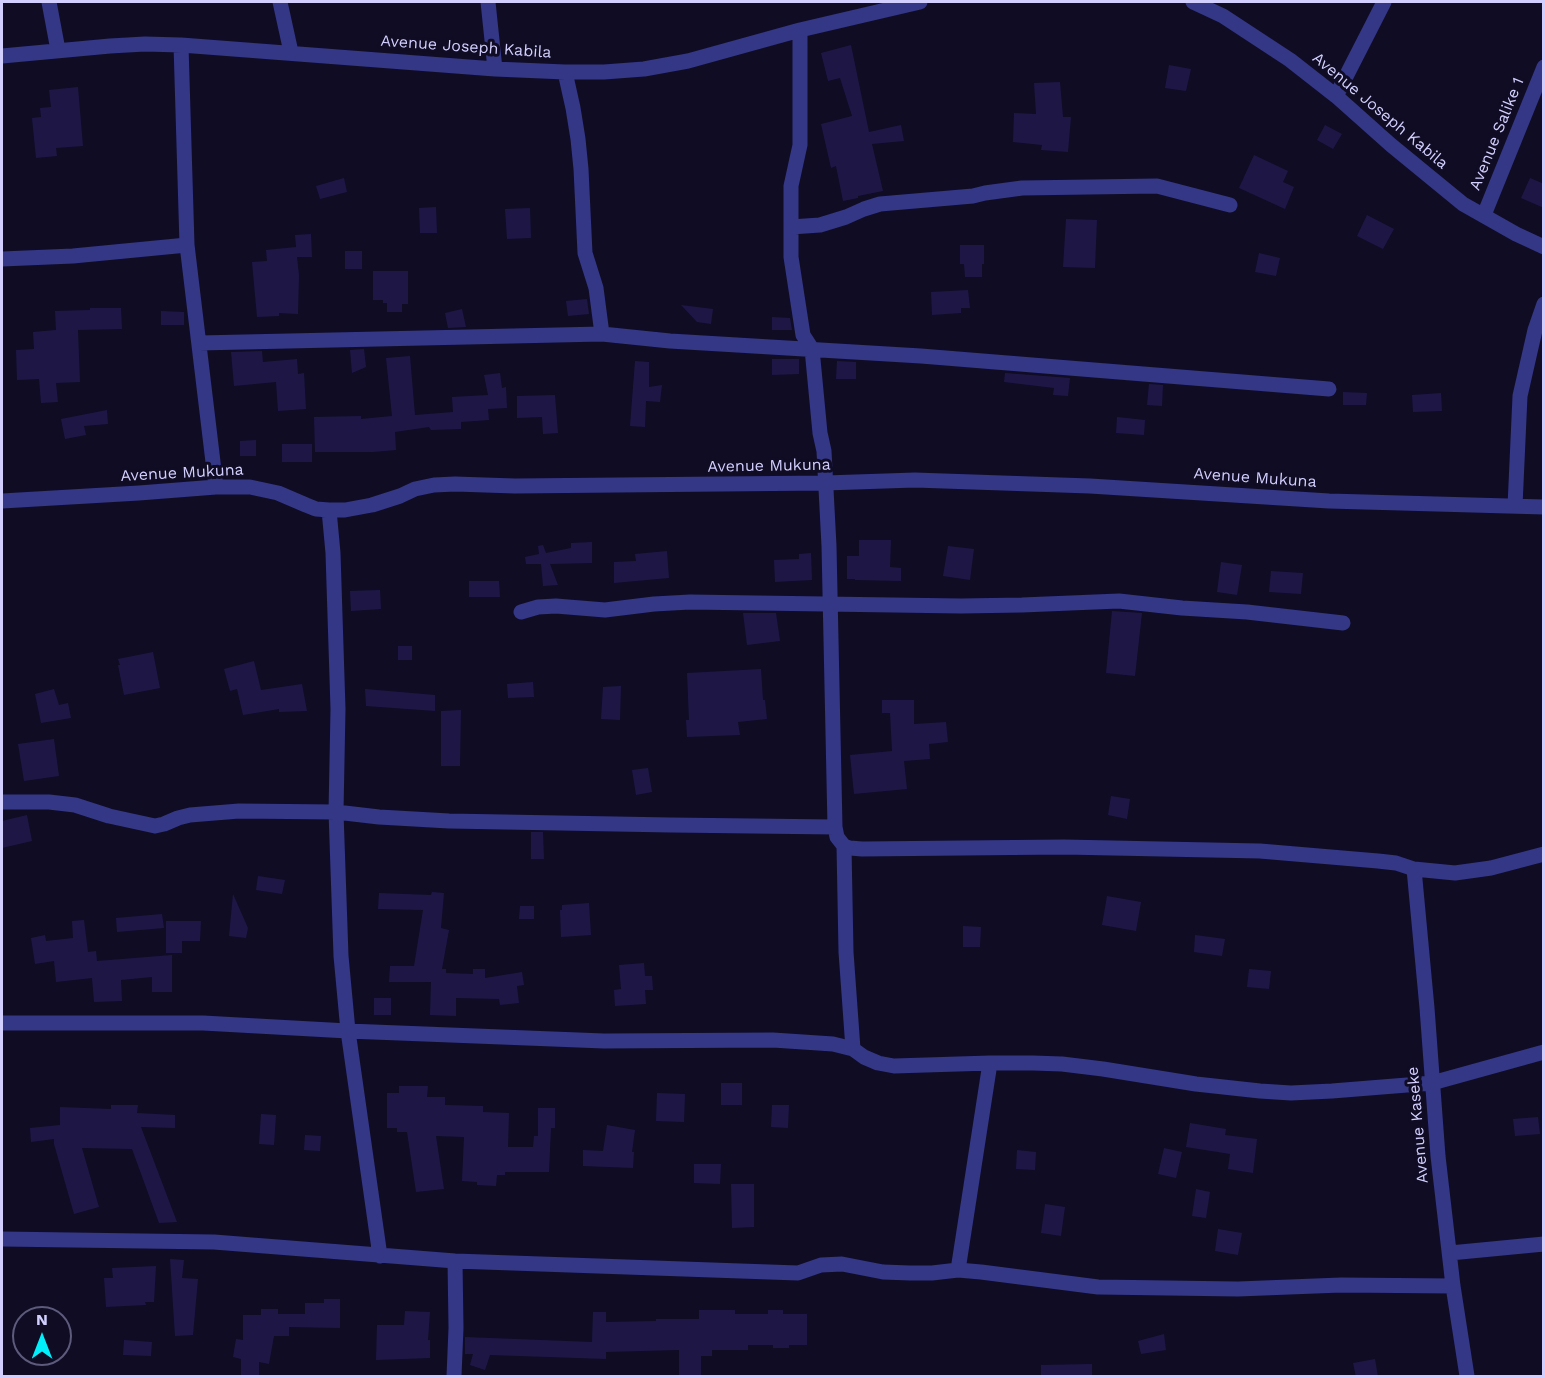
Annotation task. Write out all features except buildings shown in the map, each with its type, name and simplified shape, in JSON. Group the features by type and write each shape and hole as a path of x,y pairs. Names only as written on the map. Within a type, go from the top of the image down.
{"street":[{"path":"49,2 58,50"},
{"path":"280,2 291,52"},
{"path":"488,2 495,69"},
{"name":"Avenue Joseph Kabila","path":"2,56 145,44 291,52 495,69 604,72 688,62 800,30 920,2"},
{"path":"1336,96 1384,2"},
{"name":"Avenue Joseph Kabila","path":"1202,3 1290,60 1463,204 1544,247"},
{"path":"800,30 800,145 791,186 791,257 802,335 812,349 824,452 829,546 835,827 837,837 844,846 862,849 1064,848 1260,851 1396,863 1414,869 1455,873 1491,868 1544,854"},
{"path":"181,45 187,245 216,487"},
{"name":"Avenue Salike 1","path":"1484,215 1544,67"},
{"path":"565,72 578,139 585,253 596,288 602,334"},
{"path":"791,227 820,225 846,218 880,204 973,196 1022,188 1157,186 1230,205"},
{"path":"2,259 73,256 187,245"},
{"path":"1515,506 1520,396 1535,330 1544,304"},
{"path":"199,343 602,334 670,341 944,357 1329,389"},
{"name":"Avenue Mukuna","path":"2,501 139,494 216,487 250,487 278,493 316,509 345,510 372,505 415,489 455,484 527,486 915,480 1090,486 1329,501 1544,507"},
{"path":"329,510 333,553 338,709 336,812 341,957 348,1031 380,1256"},
{"path":"521,612 538,607 556,606 605,610 690,602 1022,605 1119,601 1343,623"},
{"path":"2,802 49,802 75,805 109,816 155,826 183,816 222,812 336,812 378,817 449,820 835,827"},
{"path":"844,846 846,952 853,1049"},
{"name":"Avenue Kaseke","path":"1414,869 1438,1156 1453,1286 1467,1377"},
{"path":"2,1023 202,1023 603,1041 773,1040 832,1044 853,1049 878,1063 894,1066 1033,1062 1102,1069 1196,1084 1291,1093 1432,1083 1544,1052"},
{"path":"958,1270 990,1062"},
{"path":"2,1239 214,1242 455,1261 798,1273 821,1265 842,1264 883,1272 910,1274 958,1270 1098,1287 1238,1289 1341,1285 1453,1286"},
{"path":"1450,1252 1544,1244"},
{"path":"454,1377 455,1261"}]}
